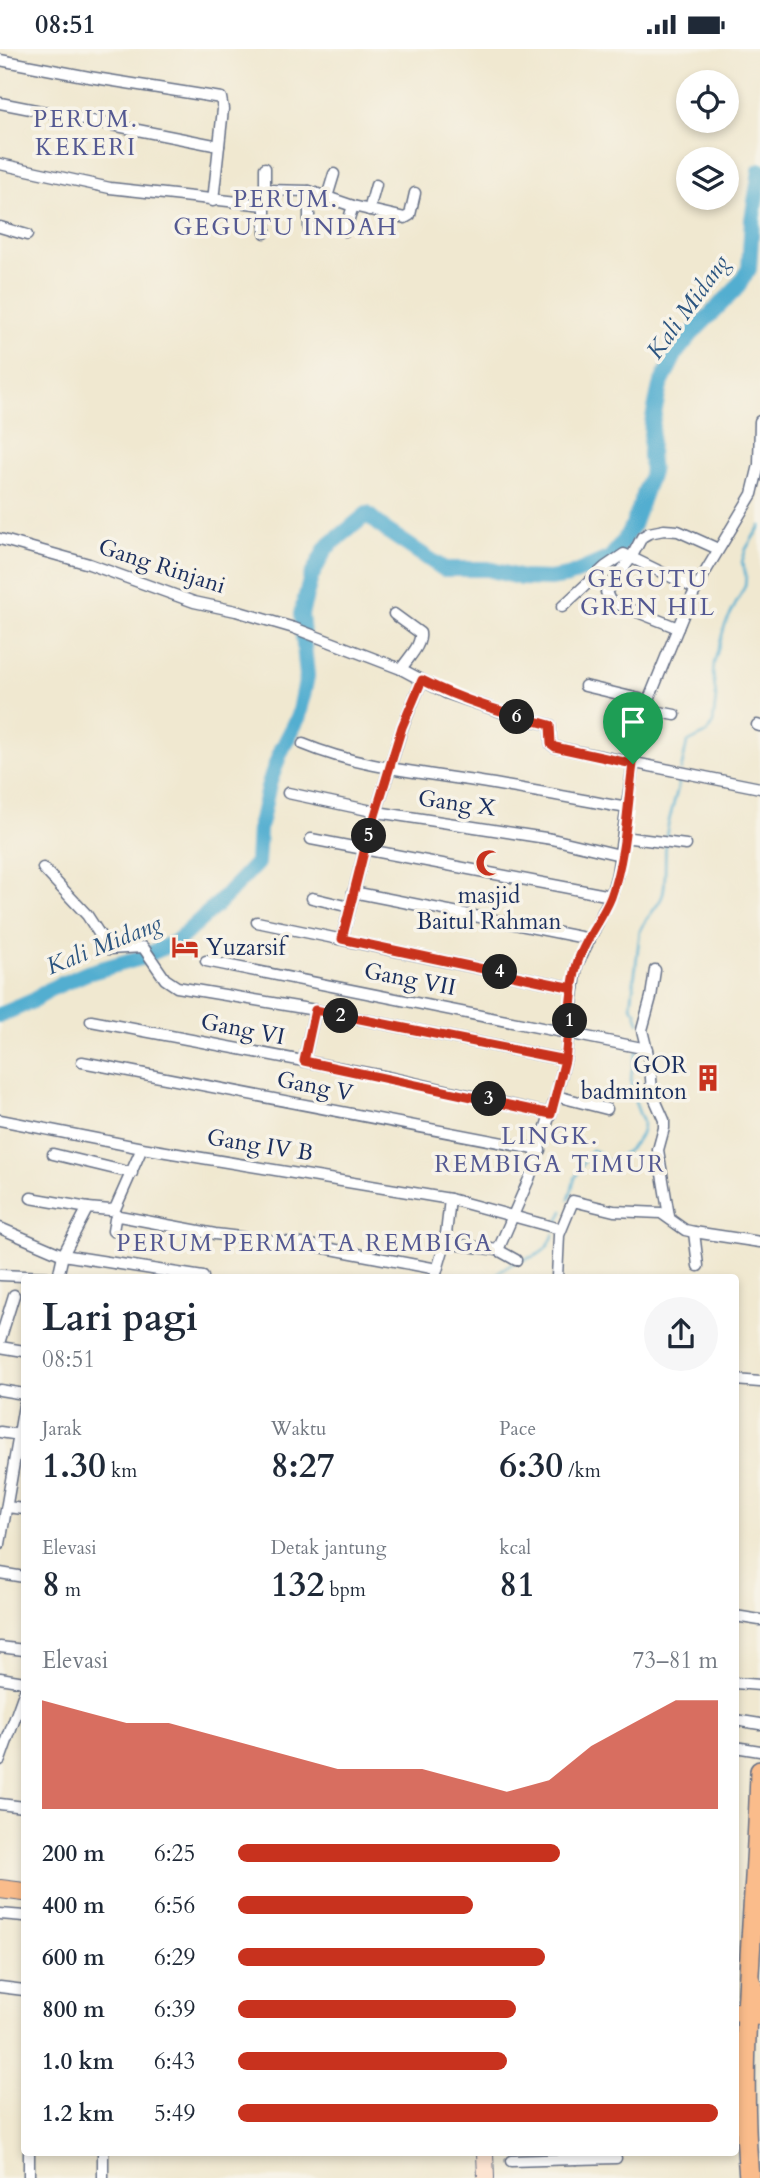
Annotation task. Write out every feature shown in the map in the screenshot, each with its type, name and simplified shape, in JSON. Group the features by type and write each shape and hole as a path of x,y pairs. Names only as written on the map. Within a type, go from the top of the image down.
{"highway":[{"path":"749,2178 744,2116 745,2049 749,1977 755,1948 760,1771"}],"main road":[{"path":"0,1889 21,1892"},
{"path":"745,2049 760,2029"}],"street":[{"path":"0,60 89,78 218,97 223,101 213,201"},
{"path":"0,103 219,146"},
{"path":"0,164 110,188 265,205"},
{"path":"265,168 265,233"},
{"path":"327,197 334,174"},
{"path":"369,210 376,185"},
{"path":"265,190 309,191 353,206 408,218 415,193"},
{"path":"309,191 309,229"},
{"path":"345,231 353,206"},
{"path":"0,227 27,235"},
{"path":"498,1250 540,1150 556,1096 565,1060 577,965 611,896 623,837 637,737 646,705 696,589 756,483 760,421"},
{"path":"678,628 607,599 606,592 631,558 642,537 664,530 678,531 718,549"},
{"name":"Gang Rinjani","path":"0,539 89,564 194,602 294,628 401,669 446,693 550,725 551,744 555,747 633,764"},
{"path":"562,607 618,556 624,554 696,589"},
{"path":"394,614 421,636 401,669"},
{"path":"342,939 365,848 408,708 422,680"},
{"path":"585,686 675,715"},
{"path":"303,744 348,759 391,769 477,781 627,808"},
{"path":"633,764 760,788"},
{"name":"Gang X","path":"288,793 377,812 552,839 620,855"},
{"path":"623,837 686,845"},
{"path":"311,839 611,896"},
{"path":"43,867 87,915 108,949 143,947 165,979 177,987 315,1010 565,1060"},
{"path":"353,893 590,939"},
{"path":"312,898 350,907"},
{"path":"257,922 573,988"},
{"name":"Gang VII","path":"206,961 641,1048"},
{"path":"655,970 642,1030 641,1048 652,1093 664,1120 658,1150 669,1216"},
{"path":"304,1061 315,1010"},
{"name":"Gang VI","path":"91,1021 419,1084 551,1114"},
{"name":"Gang V","path":"82,1062 540,1150"},
{"path":"556,1096 607,1109"},
{"name":"Gang IV B","path":"0,1120 142,1148 450,1199 557,1228"},
{"path":"31,1198 88,1208 115,1209 142,1148"},
{"path":"53,1154 132,1173"},
{"path":"113,1231 115,1219 119,1216 215,1234 310,1245 436,1273 445,1243 450,1199"},
{"path":"557,1274 557,1228 573,1201 614,1211 661,1213 669,1216 681,1227 694,1232 760,1242"},
{"path":"59,1274 63,1255 88,1208"},
{"path":"0,1228 63,1255 184,1274"},
{"path":"694,1232 698,1266"},
{"path":"445,1243 498,1250 516,1260"},
{"path":"0,1275 21,1276"},
{"path":"0,1340 15,1295"},
{"path":"0,1347 21,1350"},
{"path":"739,1380 760,1382"},
{"path":"0,1390 21,1394"},
{"path":"0,1431 20,1435"},
{"path":"0,1544 4,1511 17,1469 21,1431"},
{"path":"0,1473 17,1469"},
{"path":"0,1573 21,1576"},
{"path":"739,1617 760,1620"},
{"path":"0,1647 21,1650"},
{"path":"0,1678 21,1682"},
{"path":"739,1683 760,1685"},
{"path":"0,1760 20,1720"},
{"path":"739,1721 760,1724"},
{"path":"739,1748 760,1751"},
{"path":"0,1804 21,1807"},
{"path":"0,1914 21,1916"},
{"path":"0,1987 21,1990"},
{"path":"29,2156 29,2178"},
{"path":"103,2156 103,2178"},
{"path":"485,2156 486,2178"},
{"path":"511,2161 527,2156 616,2158"}],"waterway":[{"name":"Kali Midang","path":"0,1015 87,973 140,958 177,941 219,903 257,863 259,829 269,784 280,753 299,716 307,676 301,614 311,577 326,548 367,514 387,531 444,569 488,569 522,578 550,579 568,576 610,558 633,525 652,472 652,423 660,386 676,353 735,290 749,269 752,220 760,171"},
{"path":"681,770 687,743 707,733 713,723 716,697 714,663 725,625 745,586 746,576 742,562 746,549 760,526"},
{"path":"666,838 680,777"},
{"path":"639,1023 631,1006 640,931 662,897 666,844"},
{"path":"569,1199 575,1178 591,1150 602,1154 606,1162 625,1152 643,1129 631,1087 637,1050"},
{"path":"557,1224 563,1211"},
{"path":"521,1260 542,1252 554,1234"},
{"path":"498,1274 515,1262"},
{"path":"495,2156 496,2178"}],"place":[{"name":"masjid Baitul Rahman","path":"489,863"},
{"name":"Yuzarsif","path":"185,947"},
{"name":"GOR badminton","path":"708,1078"}],"district":[{"name":"PERUM. KEKERI","path":"86,133"},
{"name":"PERUM. GEGUTU INDAH","path":"286,213"},
{"name":"GEGUTU GREN HIL","path":"648,593"},
{"name":"LINGK. REMBIGA TIMUR","path":"550,1150"},
{"name":"PERUM PERMATA REMBIGA","path":"305,1243"}],"route":[{"path":"633,764 552,746 550,725 518,718 446,693 422,680 402,727 365,848 342,939 573,988 565,1060 551,1114 304,1061 315,1010 565,1060 569,1033 577,965 611,896 617,874 633,764"}]}
